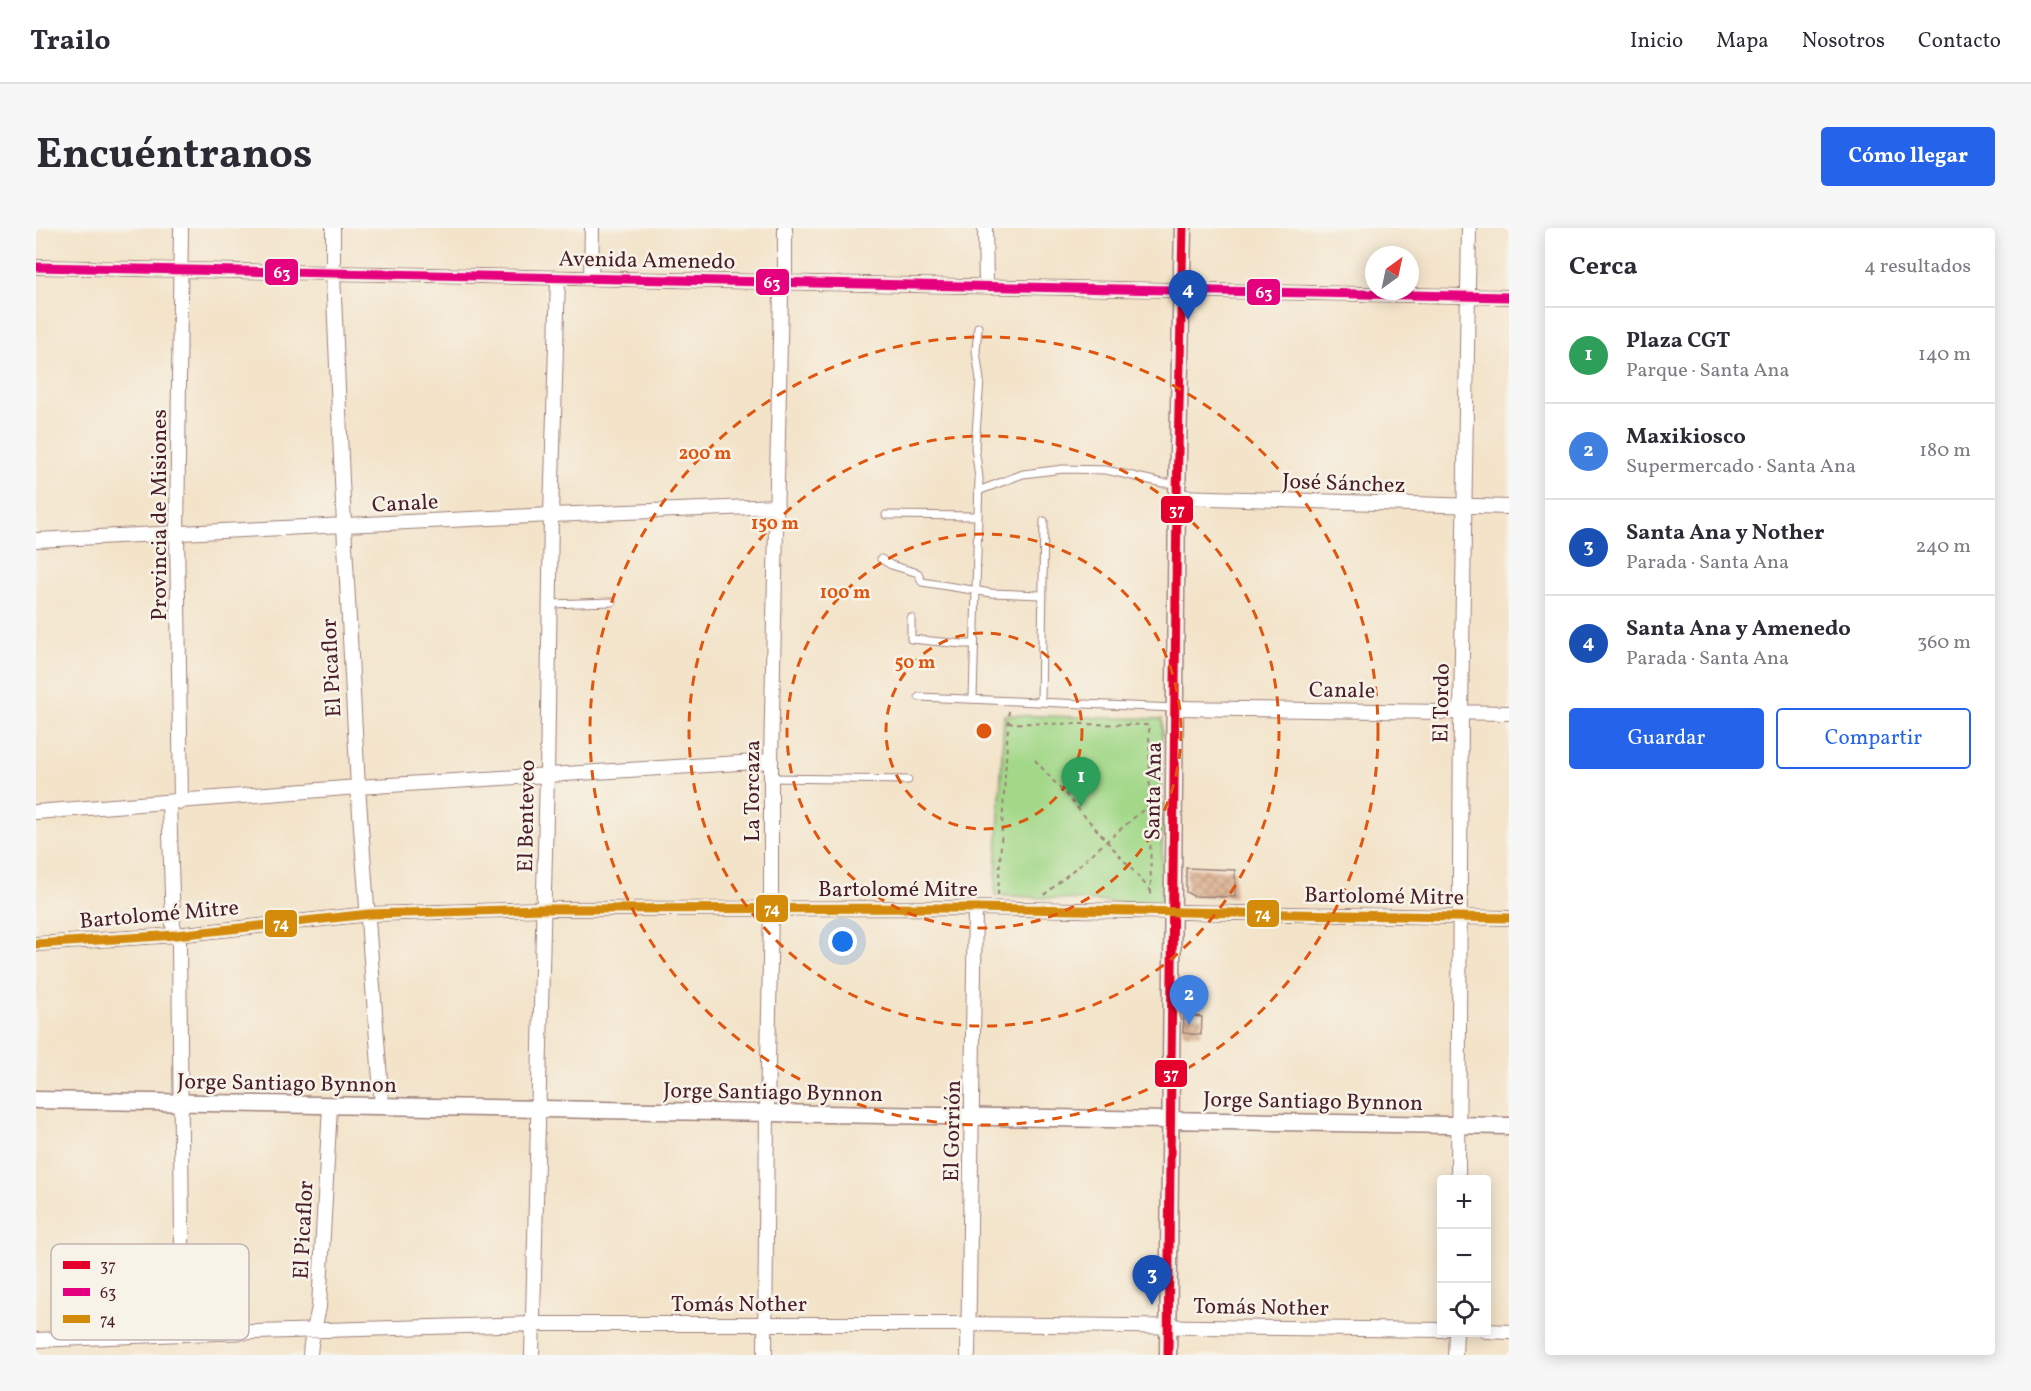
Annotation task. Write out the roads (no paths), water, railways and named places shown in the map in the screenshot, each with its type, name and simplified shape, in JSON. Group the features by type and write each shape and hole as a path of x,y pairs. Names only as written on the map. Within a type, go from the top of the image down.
{"street":[{"name":"Provincia de Misiones","path":"182,228 173,925 179,943 182,1244"},
{"name":"El Picaflor","path":"333,228 333,274 357,787 369,914 382,1106"},
{"path":"591,279 592,228"},
{"name":"La Torcaza","path":"765,1355 771,761 785,228"},
{"path":"985,228 986,286"},
{"name":"Santa Ana","path":"1168,1355 1183,228"},
{"name":"El Tordo","path":"1458,1175 1460,1125 1458,917 1469,228"},
{"name":"Avenida Amenedo","path":"36,267 1509,297"},
{"name":"El Benteveo","path":"532,1355 558,278"},
{"name":"José Sánchez","path":"1178,490 1464,507 1509,507"},
{"name":"Canale","path":"36,540 777,506"},
{"name":"Canale","path":"1175,708 1509,713"},
{"path":"36,812 357,787 771,761"},
{"name":"Bartolomé Mitre","path":"36,944 176,935 369,914 543,909 975,908 1509,918"},
{"name":"El Gorrión","path":"968,1355 975,908"},
{"name":"Jorge Santiago Bynnon","path":"36,1100 1509,1126"},
{"name":"El Picaflor","path":"310,1355 319,1307 330,1106"},
{"name":"Tomás Nother","path":"249,1332 533,1324 765,1323 1437,1330"},
{"path":"1491,1331 1509,1332"},
{"path":"1455,1355 1456,1337"},
{"name":"Tomás Nother","path":"36,1340 53,1340"},
{"path":"53,1340 53,1355"}],"lane":[{"path":"973,699 978,516 975,447 980,380 976,351 978,327"},
{"path":"978,491 1023,474 1063,469 1106,470 1163,483 1178,490"},
{"path":"886,514 978,516"},
{"path":"1041,702 1044,521"},
{"path":"881,559 891,565 918,573 922,582 976,590 1041,595"},
{"path":"549,604 612,602"},
{"path":"911,618 911,639 974,644"},
{"path":"919,697 1175,708"},
{"path":"771,778 908,780"}],"place":[{"name":"Santa Ana y Amenedo","path":"1188,320"},
{"name":"Plaza CGT","path":"1081,807"},
{"name":"Maxikiosco","path":"1189,1025"},
{"name":"Santa Ana y Nother","path":"1152,1305"}]}
